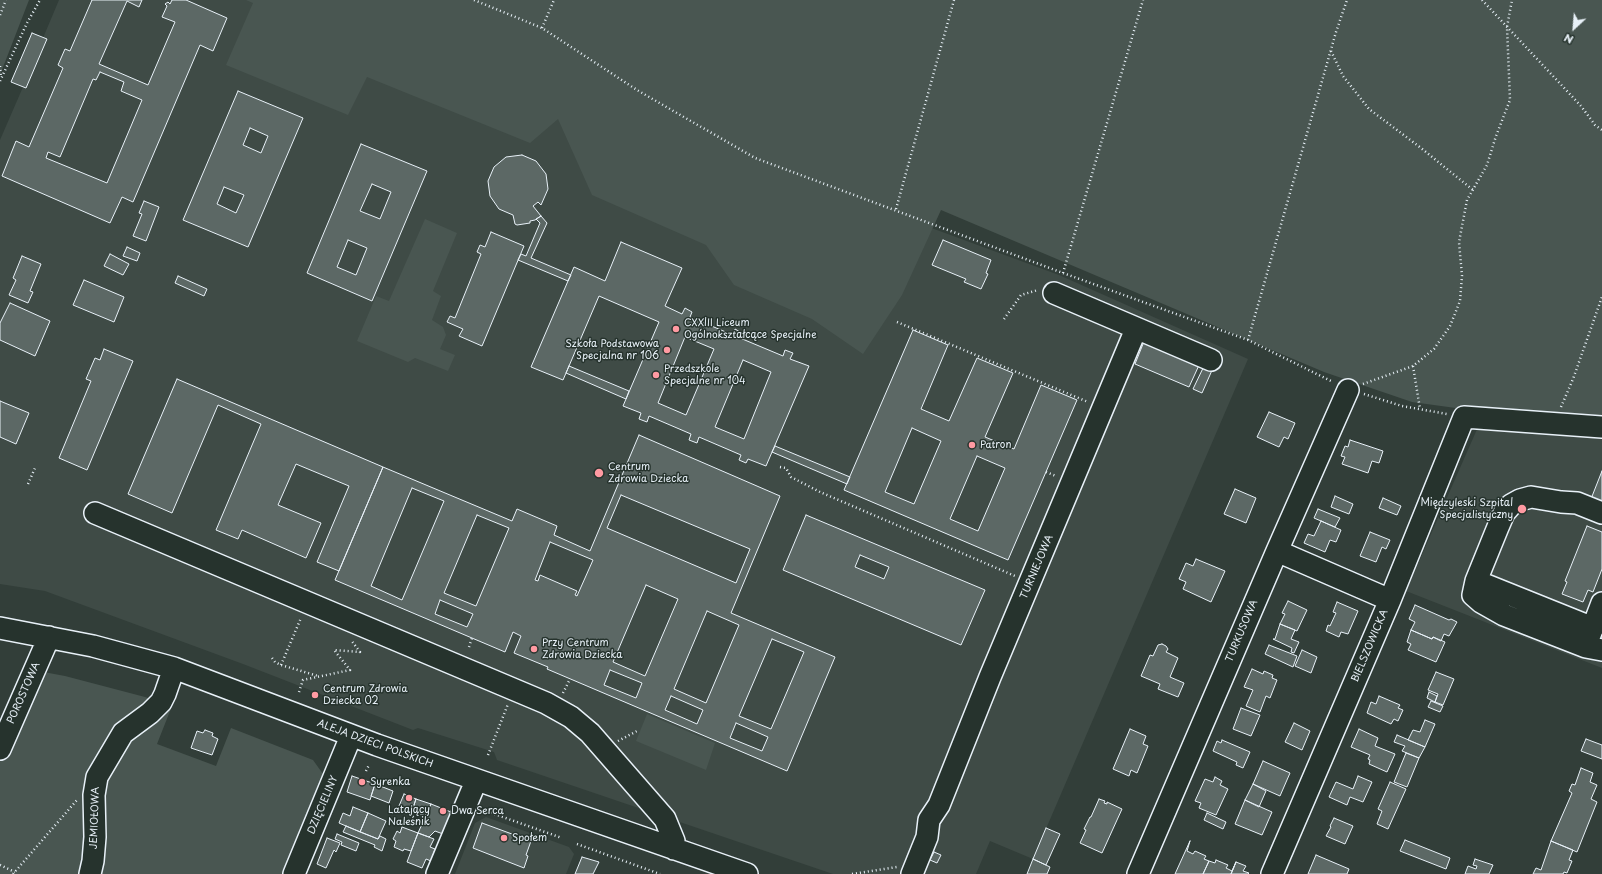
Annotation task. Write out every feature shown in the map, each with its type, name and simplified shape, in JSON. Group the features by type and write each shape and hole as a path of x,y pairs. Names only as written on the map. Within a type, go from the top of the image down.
{"street":[{"path":"1054,293 1211,360"},
{"name":"TURNIEJOWA","path":"914,869 927,837 929,820 939,805 990,677 1136,329"},
{"name":"TURKUSOWA","path":"1138,874 1348,390"},
{"path":"1464,417 1602,427"},
{"name":"BIELSZOWICKA","path":"1272,874 1390,600 1464,417"},
{"path":"1602,513 1577,503 1530,497 1520,500 1511,505 1504,513 1476,581 1594,641 1602,603"},
{"path":"95,513 546,703 571,717 590,733 666,819 674,841 674,849"},
{"path":"1277,551 1390,600"},
{"name":"ALEJA DZIECI POLSKICH","path":"0,628 93,646 174,668 351,736 674,849 716,869 746,874"},
{"name":"POROSTOWA","path":"0,749 49,637"},
{"name":"JEMIOŁOWA","path":"90,874 95,837 94,795 97,777 123,733 150,713 161,702 174,668"},
{"name":"DZIĘCIELINY","path":"294,874 351,736"},
{"path":"437,874 476,781"}],"path":[{"path":"0,15 6,0"},
{"path":"0,80 27,23 40,0"},
{"path":"474,0 542,28 637,90 755,158 896,209 1063,273 1248,340 1348,390 1402,406 1464,417"},
{"path":"542,28 554,0"},
{"path":"896,209 954,0"},
{"path":"1063,273 1143,0"},
{"path":"1248,340 1331,51 1348,0"},
{"path":"1482,0 1581,106 1595,125 1602,130"},
{"path":"1348,390 1412,366 1434,349 1450,326 1460,301 1462,276 1458,242 1467,200 1487,165 1510,100 1507,27 1512,0"},
{"path":"1331,51 1343,76 1369,109 1473,190"},
{"path":"0,66 0,80"},
{"path":"1004,319 1021,295 1038,290 1054,293"},
{"path":"1560,408 1573,379 1602,297"},
{"path":"897,322 1088,402"},
{"path":"1412,366 1420,409"},
{"path":"780,467 786,468 791,476 820,492 1013,575 1018,580"},
{"path":"28,484 35,468"},
{"path":"281,665 303,612"},
{"path":"299,692 303,680 350,670 334,650 360,652 347,634"},
{"path":"469,647 472,638"},
{"path":"272,658 275,662 281,665 318,676"},
{"path":"563,694 570,679"},
{"path":"488,755 510,700"},
{"path":"613,743 639,730"},
{"path":"366,771 369,765"},
{"path":"0,865 14,873 97,777"},
{"path":"483,810 562,838"},
{"path":"577,844 660,874"},
{"path":"852,874 914,869"}],"shaded area":[{"path":"0,0 29,0 0,75"},
{"name":"Centrum Zdrowia Dziecka","path":"59,0 446,0 755,163 1059,275 1248,359 1033,859 990,841 976,874 833,874 497,760 494,752 418,728 413,730 243,664 45,591 0,584 0,140 23,87 11,82 32,33 43,38"},
{"path":"246,0 1602,0 1602,421 1492,413 1412,402 1324,372 941,210 902,295 863,354 812,319 734,285 706,245 592,195 558,119 530,143 367,77 348,115 226,65 253,3"},
{"path":"425,219 457,233 433,291 441,296 432,320 443,327 446,335 440,349 455,355 448,371 415,358 408,362 357,341 376,296 389,301"},
{"name":"Międzyleski Szpital Specjalistyczny","path":"1602,421 1602,668 1406,591 1478,427"},
{"path":"38,671 65,676 145,697 172,706 157,744 216,766 231,728 313,760 323,774 282,874 0,874 0,759"},
{"path":"647,714 715,743 706,770 636,741"},
{"path":"486,817 569,847 574,854 566,874 455,874 475,823"}],"building":[{"path":"92,0 142,0 139,7 127,1 99,64 148,85 175,22 162,17 167,6 165,4 168,2 170,4 172,0 186,0 227,18 213,51 200,45 133,202 122,197 110,223 2,176 16,141 29,147 63,68 58,65 65,49 70,51","holes":["100,72 124,82 121,91 142,100 107,183 46,158 48,152 60,157 93,79 96,80"]},
{"path":"32,33 47,39 26,88 11,82"},
{"path":"238,91 303,118 248,247 183,220","holes":["250,128 268,136 261,153 243,145","224,187 244,195 236,213 217,204"]},
{"path":"361,144 427,171 372,301 307,273","holes":["372,184 391,192 380,219 360,211","348,240 367,248 356,275 337,267"]},
{"path":"522,155 536,161 546,174 548,189 541,205 538,202 533,206 541,216 530,221 530,223 517,225 515,224 513,215 499,209 490,196 488,181 494,167 506,157"},
{"path":"144,201 159,207 146,241 133,236 142,214 139,213"},
{"path":"541,216 547,223 531,258 571,275 568,281 518,260 521,254 526,256 540,223 536,219"},
{"path":"491,232 524,246 482,346 459,336 463,329 447,322 450,316 455,318 481,254 477,252 480,245 485,247"},
{"path":"943,240 991,260 986,273 988,274 981,289 964,282 966,279 932,265"},
{"path":"621,242 682,268 665,306 682,314 685,308 692,312 690,317 733,335 735,329 742,333 740,338 783,356 785,350 793,353 790,359 809,366 766,466 748,459 746,463 739,460 741,455 699,437 697,443 689,440 691,434 649,416 647,422 639,419 641,413 623,406 659,322 599,296 563,380 531,367 574,267 605,281","holes":["685,337 714,349 686,415 658,403","743,360 771,372 744,439 715,427"]},
{"path":"127,247 140,253 137,261 123,256"},
{"path":"110,254 129,264 123,275 104,266"},
{"path":"22,256 41,264 30,291 33,292 28,303 9,295 16,280 13,278"},
{"path":"178,276 207,289 204,296 175,283"},
{"path":"84,280 124,297 114,322 73,305"},
{"path":"10,303 50,321 35,356 0,340 0,323"},
{"name":"Patron","path":"913,330 948,345 921,409 949,421 977,358 1013,373 985,437 1014,449 1041,385 1077,400 1008,560 844,490","holes":["912,428 941,441 914,504 885,492","977,456 1005,468 978,531 950,519"]},
{"path":"1145,339 1200,363 1189,387 1135,364"},
{"path":"104,349 133,361 87,470 59,458 91,381 86,379 95,358 100,360"},
{"path":"1205,364 1213,368 1202,393 1193,389"},
{"path":"569,366 629,391 626,399 566,373"},
{"path":"177,379 383,467 339,571 317,562 349,486 296,464 278,505 321,523 306,558 242,530 238,539 216,530 261,424 218,405 172,513 128,494"},
{"path":"0,401 29,413 16,444 0,437"},
{"path":"1269,412 1295,423 1288,439 1284,437 1279,447 1257,437"},
{"path":"639,435 780,496 731,613 835,657 787,771 547,669 548,667 514,653 521,636 513,632 505,652 335,580 383,467 512,521 517,509 557,526 554,535 590,551","holes":["412,488 444,501 402,600 371,586","621,495 750,549 736,583 607,528","477,515 509,528 476,606 444,593","550,542 593,560 577,596 575,595 577,591 540,575 538,581 535,580","646,585 678,599 645,676 613,662","440,600 473,614 467,627 435,614","707,611 739,625 706,703 674,689","772,639 804,652 771,729 739,716","610,670 642,683 636,698 604,685","671,696 703,710 697,724 665,710","736,723 768,737 762,751 730,738"]},
{"path":"1350,440 1383,451 1379,463 1372,461 1368,473 1342,464 1345,457 1341,456 1345,446 1348,447"},
{"path":"775,446 850,477 847,484 772,452"},
{"path":"1602,471 1602,509 1589,504"},
{"path":"1235,489 1256,498 1246,523 1224,514"},
{"path":"1335,496 1353,504 1349,514 1331,507"},
{"path":"1383,498 1401,506 1397,515 1379,508"},
{"path":"1318,509 1340,518 1335,527 1314,518"},
{"path":"806,515 985,590 961,645 783,570","holes":["860,555 889,567 884,579 855,567"]},
{"path":"1321,521 1341,530 1336,542 1330,540 1325,552 1304,543 1308,534 1314,536"},
{"path":"1587,526 1602,532 1602,569 1593,592 1588,590 1583,602 1562,594 1567,582 1565,581"},
{"path":"1370,532 1390,540 1386,549 1382,547 1376,562 1360,556"},
{"path":"1196,559 1225,571 1211,602 1183,589 1186,582 1179,579 1186,563 1193,566"},
{"path":"1288,601 1307,610 1297,631 1280,624 1285,614 1282,613"},
{"path":"1337,602 1358,611 1348,634 1341,632 1339,637 1326,631 1336,613 1333,612"},
{"path":"1415,605 1457,622 1449,636 1444,634 1441,641 1433,637 1432,639 1411,630 1415,622 1409,619"},
{"path":"1280,624 1295,630 1291,639 1299,642 1294,653 1291,652 1292,648 1273,639 1275,639"},
{"path":"1411,630 1432,639 1433,637 1445,642 1436,662 1408,650 1411,644 1407,642"},
{"path":"1162,644 1168,649 1166,652 1178,658 1170,677 1184,683 1178,697 1158,689 1160,684 1141,676 1150,655 1153,656 1158,645"},
{"path":"1269,645 1297,656 1293,667 1265,654"},
{"path":"1302,650 1317,657 1311,673 1295,666"},
{"path":"1252,669 1263,674 1264,671 1273,675 1272,678 1277,680 1270,698 1266,696 1260,712 1246,706 1253,690 1244,687"},
{"path":"1436,672 1454,679 1443,705 1435,702 1438,694 1428,690"},
{"path":"1429,692 1437,696 1435,702 1427,698"},
{"path":"1379,696 1400,705 1398,708 1403,710 1398,721 1394,719 1391,724 1367,713 1371,702 1376,704"},
{"path":"1431,701 1443,706 1440,712 1428,707"},
{"path":"1241,708 1260,715 1251,736 1233,729"},
{"path":"1425,720 1435,724 1425,747 1408,740 1413,730 1420,732"},
{"path":"1294,723 1310,731 1302,750 1285,742"},
{"path":"1130,729 1146,736 1143,744 1148,746 1137,773 1131,770 1129,776 1113,769"},
{"path":"1359,729 1378,738 1375,746 1395,754 1387,772 1369,764 1370,760 1368,759 1370,755 1351,747"},
{"path":"205,730 213,733 212,736 218,739 212,755 191,748 197,731 203,733"},
{"path":"1397,735 1425,747 1419,758 1402,751 1405,746 1394,742"},
{"path":"1586,739 1602,745 1602,759 1581,751"},
{"path":"1222,740 1250,752 1243,768 1236,765 1237,762 1213,751 1217,741 1221,743"},
{"path":"1406,753 1419,758 1407,787 1394,782"},
{"path":"1263,761 1290,773 1280,796 1253,784"},
{"path":"1581,768 1593,773 1590,782 1597,785 1591,799 1597,802 1577,852 1551,841 1572,793 1569,791 1572,784 1575,785"},
{"path":"352,776 375,784 370,800 347,792"},
{"path":"1358,776 1372,782 1363,802 1350,797 1347,805 1329,797 1336,782 1353,789"},
{"path":"1215,777 1222,781 1220,785 1228,789 1216,815 1199,808 1201,803 1195,801 1205,779 1213,782"},
{"path":"1390,782 1406,789 1388,829 1377,824 1382,811 1378,809"},
{"path":"375,784 393,791 389,803 371,796"},
{"path":"1253,784 1266,791 1259,807 1245,800"},
{"path":"404,794 416,799 412,811 399,806"},
{"path":"416,799 431,804 426,816 412,811"},
{"path":"1099,799 1105,801 1104,803 1107,804 1107,802 1122,809 1102,853 1080,843 1086,830 1084,829"},
{"path":"1245,800 1272,812 1262,835 1235,824"},
{"path":"431,804 456,814 443,834 435,831 429,837 418,833"},
{"path":"353,807 368,813 360,832 339,823 343,813 350,816"},
{"path":"368,813 386,821 378,839 360,832"},
{"path":"1207,813 1226,822 1223,829 1204,820"},
{"path":"1334,818 1353,826 1345,844 1326,836"},
{"path":"482,823 531,841 526,855 528,856 524,868 473,848"},
{"path":"346,826 378,839 380,836 386,839 382,851 374,847 375,845 343,832"},
{"path":"402,827 418,833 411,851 404,849 403,851 394,847 396,841 393,839 397,831 400,833"},
{"path":"1046,828 1060,834 1046,865 1033,859"},
{"path":"418,833 434,839 430,847 435,849 431,861 426,859 422,868 407,862"},
{"path":"337,834 359,843 356,851 341,845 342,842 335,839"},
{"path":"327,838 340,843 336,852 334,850 326,868 317,864"},
{"path":"1405,840 1450,858 1446,869 1400,851"},
{"path":"1190,841 1187,851 1193,854 1195,851 1206,856 1204,859 1209,861 1203,874 1175,874"},
{"path":"1551,841 1573,850 1569,860 1572,861 1567,873 1533,874 1536,868 1541,870"},
{"path":"934,852 941,855 937,863 930,860"},
{"path":"1316,855 1349,869 1347,874 1308,874"},
{"path":"582,857 599,862 593,874 575,874"},
{"path":"1033,859 1050,867 1047,874 1027,874"},
{"path":"1475,859 1493,865 1489,874 1465,874 1468,866 1476,869 1477,866 1473,865"},
{"path":"1216,860 1228,865 1226,868 1232,871 1236,862 1231,874 1203,874 1209,861 1215,863"},
{"path":"1236,862 1246,866 1243,871 1249,873 1231,874"}],"place":[{"name":"CXXIII Liceum Ogólnokształcące Specjalne","path":"676,329"},
{"name":"Szkoła Podstawowa Specjalna nr 106","path":"667,350"},
{"name":"Przedszkole Specjalne nr 104","path":"656,375"},
{"name":"Patron","path":"972,445"},
{"name":"Centrum Zdrowia Dziecka","path":"599,473"},
{"name":"Międzyleski Szpital Specjalistyczny","path":"1522,509"},
{"name":"Przy Centrum Zdrowia Dziecka","path":"534,649"},
{"name":"Centrum Zdrowia Dziecka 02","path":"315,695"},
{"name":"Syrenka","path":"362,782"},
{"name":"Latający Naleśnik","path":"409,798"},
{"name":"Dwa Serca","path":"443,811"},
{"name":"Społem","path":"504,838"}]}
